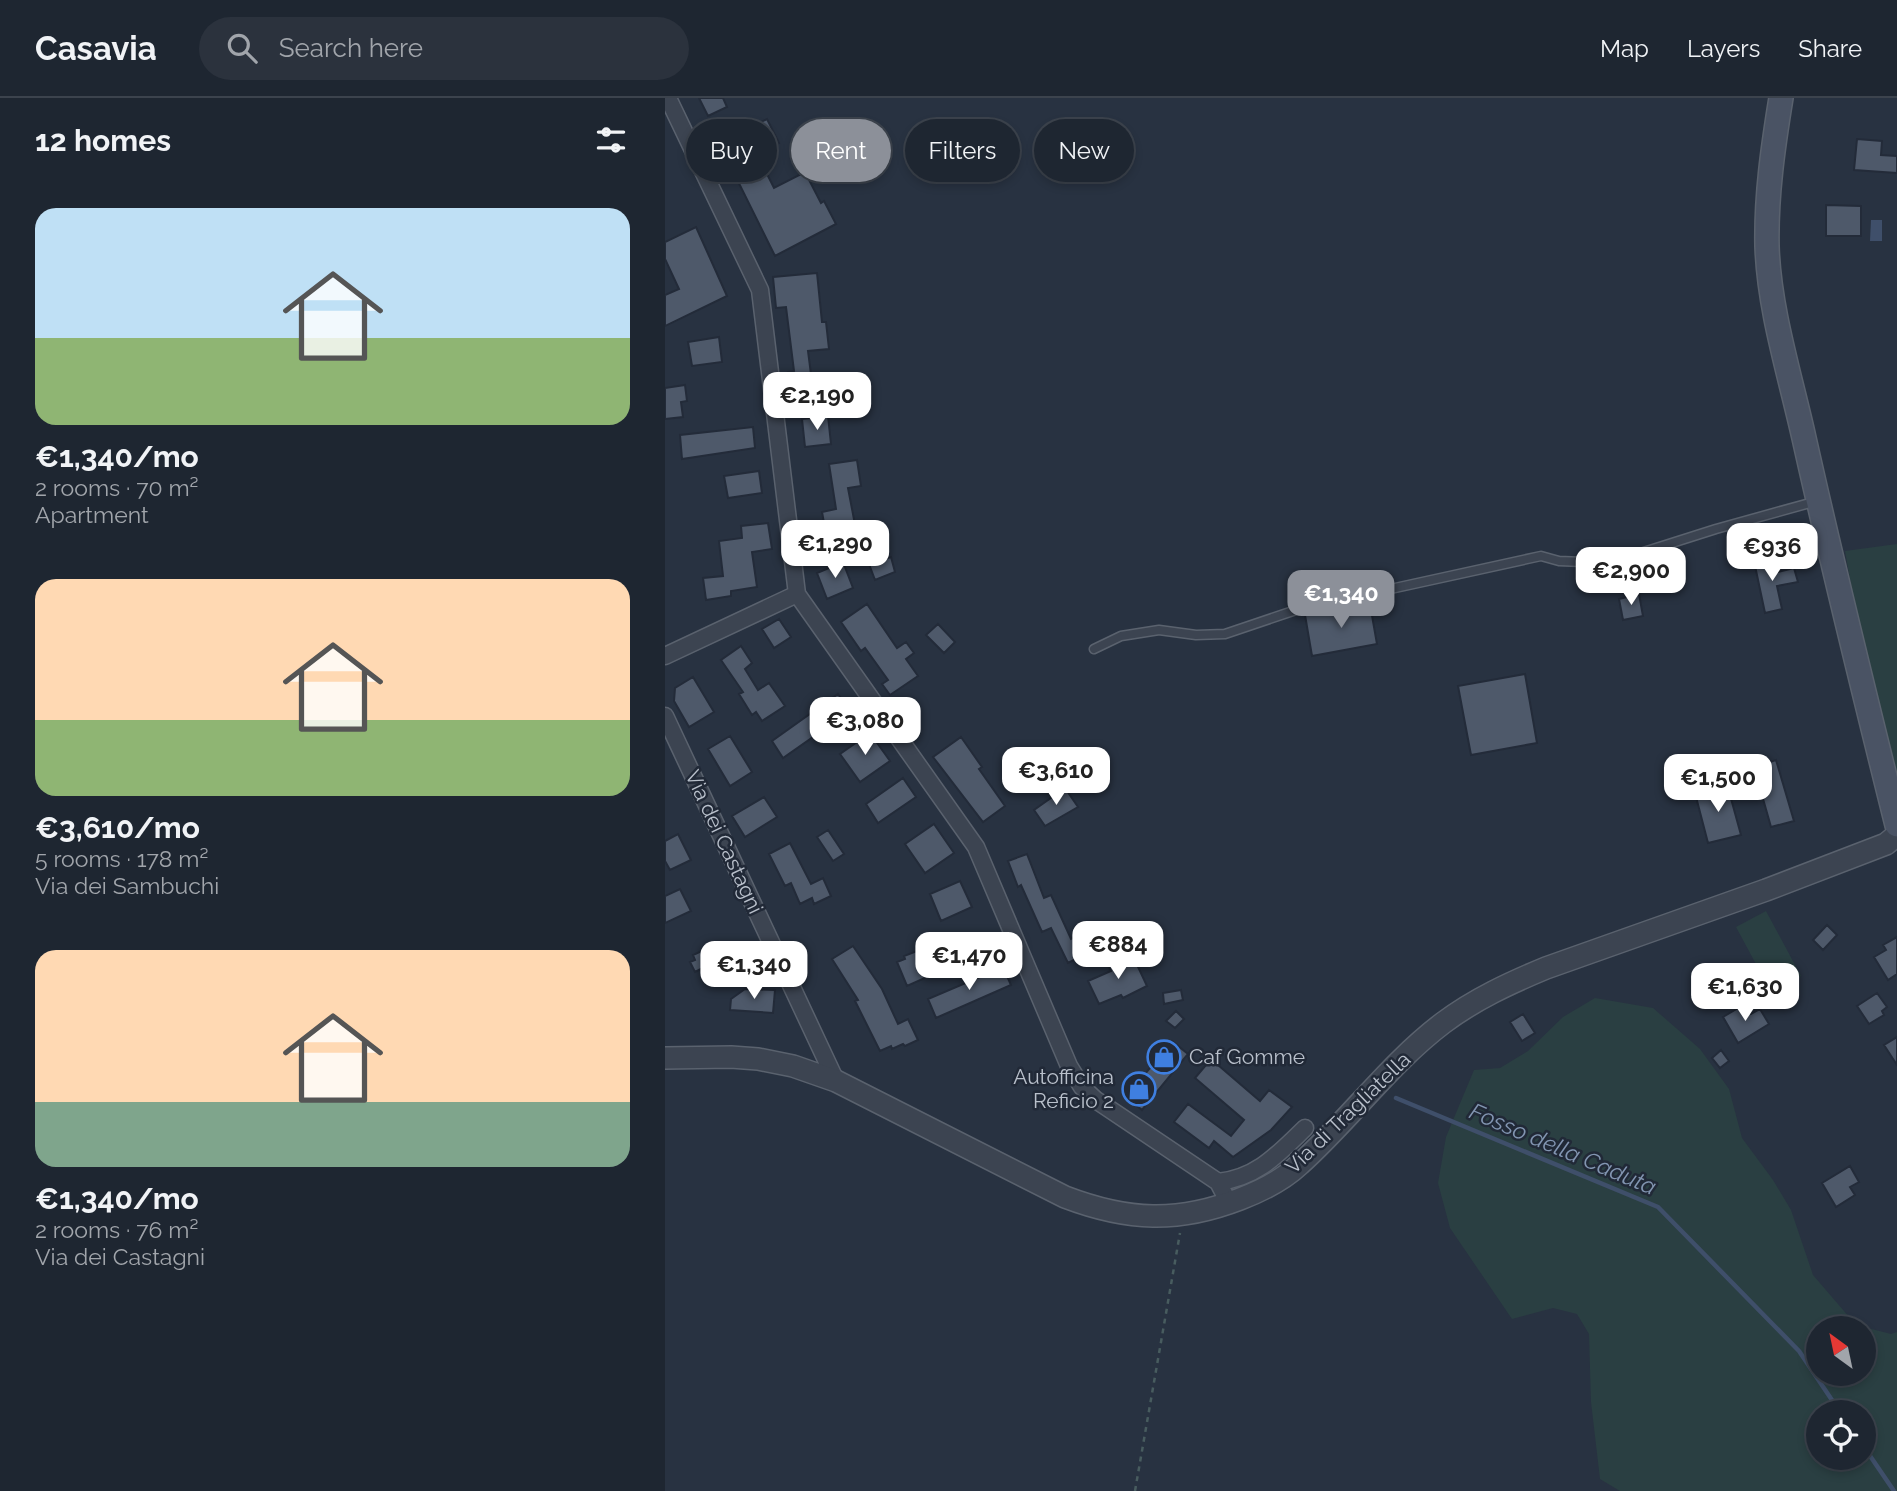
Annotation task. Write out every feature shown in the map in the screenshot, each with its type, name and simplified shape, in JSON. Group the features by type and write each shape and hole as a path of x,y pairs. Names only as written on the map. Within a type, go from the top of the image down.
{"main road":[{"path":"1781,98 1768,187 1767,238 1770,278 1782,346 1897,825"}],"street":[{"path":"667,100 760,290 797,594 976,848 1069,1066 1081,1087 1218,1182 1229,1203"},
{"path":"665,656 797,594"},
{"name":"Via dei Castagni","path":"665,716 836,1081"},
{"name":"Via di Tragliatella","path":"665,1058 731,1057 793,1066 836,1081 1065,1197 1091,1207 1116,1212 1158,1217 1182,1216 1262,1191 1297,1167 1442,1024 1477,1000 1511,983 1886,844 1897,835"},
{"path":"1218,1182 1240,1178 1255,1171 1273,1159 1305,1128"}],"lane":[{"path":"1094,649 1121,636 1159,630 1196,635 1225,634 1299,609 1541,556 1559,561 1609,563 1716,529 1818,501"}],"path":[{"path":"1135,1491 1182,1216"}],"green space":[{"path":"1897,544 1897,792 1870,691 1845,551"},
{"path":"1766,911 1801,976 1771,992 1736,927"},
{"path":"1595,998 1653,1008 1700,1049 1729,1089 1742,1138 1791,1210 1813,1275 1848,1316 1806,1316 1806,1386 1876,1386 1876,1330 1891,1334 1897,1332 1897,1491 1620,1491 1600,1479 1591,1402 1589,1334 1577,1314 1553,1308 1512,1319 1450,1228 1438,1183 1446,1137 1474,1070 1500,1068 1528,1051 1563,1017"}],"water":[{"path":"1871,220 1882,220 1882,241 1870,241"}],"building":[{"path":"699,98 723,98 727,107 708,116"},
{"path":"1857,139 1882,141 1881,155 1897,156 1897,173 1854,170"},
{"path":"791,179 791,182 810,182 836,224 775,256 738,182 771,182 774,188"},
{"path":"1826,205 1861,206 1861,236 1826,236"},
{"path":"696,227 727,296 665,326 665,295 679,289 665,259 665,242"},
{"path":"817,273 822,322 826,322 829,349 808,351 813,390 790,393 788,372 794,371 786,307 776,308 773,277"},
{"path":"719,337 722,362 692,366 688,342"},
{"path":"685,385 687,401 681,402 683,417 665,419 665,388"},
{"path":"828,416 831,444 805,447 802,419"},
{"path":"753,427 755,448 682,459 680,435"},
{"path":"857,460 861,486 848,488 857,535 827,540 822,512 836,509 829,464"},
{"path":"759,471 762,493 728,498 724,476"},
{"path":"768,523 772,549 752,552 757,587 731,591 731,596 706,600 703,578 723,576 719,541 742,538 741,526"},
{"path":"891,557 895,572 875,580 869,564"},
{"path":"1771,557 1774,573 1794,568 1798,582 1777,586 1782,609 1765,613 1754,561"},
{"path":"843,562 853,588 827,599 817,573"},
{"path":"1639,594 1643,616 1623,620 1619,599"},
{"path":"867,604 897,648 906,642 914,653 906,659 918,676 890,695 882,684 888,680 865,648 861,651 841,622"},
{"path":"1370,604 1377,644 1312,656 1305,615"},
{"path":"779,619 791,637 774,648 762,629"},
{"path":"938,624 955,642 944,653 926,635"},
{"path":"741,646 752,663 745,669 758,690 769,683 785,706 762,721 756,712 752,715 739,694 743,692 721,660"},
{"path":"1525,674 1537,743 1471,755 1458,686"},
{"path":"693,677 714,712 689,727 674,701 675,688"},
{"path":"838,694 850,711 783,758 772,741"},
{"path":"870,733 890,761 860,782 840,754"},
{"path":"730,736 752,772 730,786 708,749"},
{"path":"961,737 1005,806 983,822 933,757"},
{"path":"1776,760 1794,821 1771,827 1754,767"},
{"path":"903,778 916,797 878,823 866,804"},
{"path":"1727,784 1741,835 1708,843 1695,793"},
{"path":"1065,788 1078,807 1045,826 1034,810"},
{"path":"764,797 777,817 745,837 732,816"},
{"path":"934,824 954,853 925,873 905,844"},
{"path":"828,830 844,854 833,861 817,837"},
{"path":"678,834 691,860 670,870 665,861 665,841"},
{"path":"790,843 811,884 823,878 831,896 814,904 812,898 800,904 791,883 785,886 769,854"},
{"path":"1027,854 1044,898 1051,895 1071,939 1090,930 1098,948 1068,963 1051,928 1042,932 1021,885 1018,887 1008,861"},
{"path":"960,881 972,907 941,921 930,894"},
{"path":"680,889 691,911 665,923 665,896"},
{"path":"1827,925 1837,935 1823,950 1813,940"},
{"path":"1897,937 1897,974 1888,980 1874,957 1886,950 1883,945"},
{"path":"853,946 882,989 898,1024 908,1019 918,1040 905,1046 903,1044 892,1049 891,1046 880,1051 855,1001 858,1000 832,959"},
{"path":"927,947 935,967 923,973 925,978 907,986 897,962 905,959 904,956"},
{"path":"708,948 717,967 703,974 701,969 695,972 690,962 695,960 693,955"},
{"path":"1133,956 1147,986 1123,998 1121,995 1099,1004 1088,981 1111,971 1109,967"},
{"path":"1003,967 1011,985 936,1018 928,999"},
{"path":"745,989 775,990 773,1013 730,1010 731,999"},
{"path":"1181,990 1183,1000 1164,1004 1163,993"},
{"path":"1877,993 1887,1007 1882,1011 1884,1015 1869,1024 1857,1006"},
{"path":"1745,1004 1751,1014 1760,1009 1769,1024 1738,1043 1723,1017"},
{"path":"1176,1011 1184,1019 1175,1028 1166,1021"},
{"path":"1523,1014 1535,1033 1522,1041 1510,1022"},
{"path":"1897,1037 1897,1065 1884,1045"},
{"path":"1172,1041 1188,1054 1142,1110 1126,1097"},
{"path":"1721,1050 1729,1061 1720,1068 1712,1058"},
{"path":"1211,1059 1260,1101 1269,1090 1292,1107 1271,1130 1233,1157 1214,1141 1209,1148 1174,1122 1188,1104 1231,1136 1244,1120 1195,1078"},
{"path":"1850,1166 1859,1182 1850,1187 1855,1195 1836,1207 1822,1183"}],"waterway":[{"name":"Fosso della Caduta","path":"1396,1098 1658,1207 1799,1351 1832,1400"},
{"name":"Fosso della Caduta","path":"1876,1465 1894,1491"}],"place":[{"name":"Caf Gomme","path":"1164,1057"},
{"name":"Autofficina Reficio 2","path":"1139,1089"}]}
